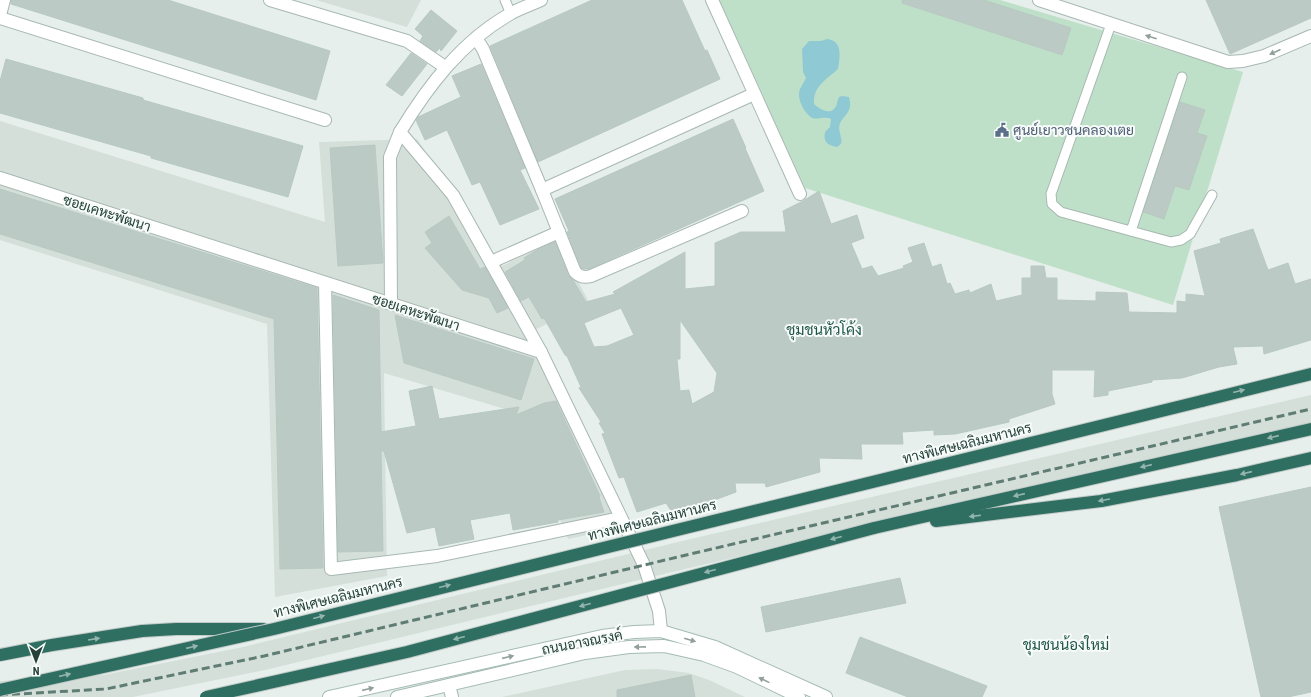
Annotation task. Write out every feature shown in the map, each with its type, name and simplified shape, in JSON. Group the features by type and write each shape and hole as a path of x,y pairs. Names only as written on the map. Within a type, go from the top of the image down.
{"highway":[{"path":"1280,382 1311,370"},
{"name":"ทางพิเศษเฉลิมมหานคร","path":"0,690 274,629 1311,374"},
{"path":"206,697 407,652 874,528 1311,428"},
{"path":"874,528 1101,501 1237,475 1311,458"},
{"path":"0,655 142,631 176,629 274,629"}],"street":[{"path":"4,0 0,17 325,120"},
{"path":"270,0 407,41 445,67"},
{"path":"390,304 390,157 400,132 415,107 445,67 476,38 511,14 541,0"},
{"path":"712,0 800,194"},
{"path":"1039,0 1228,62 1243,61 1264,56 1311,36"},
{"path":"476,38 483,49 575,272 578,275 586,277 742,211"},
{"path":"542,190 754,94"},
{"path":"400,132 453,195 540,352 646,570 658,611 664,646"},
{"name":"ซอยเคหะพัฒนา","path":"0,178 540,352"},
{"path":"491,262 559,232"},
{"path":"325,283 331,570 437,556 620,518"},
{"name":"ถนนอาจณรงค์","path":"329,697 602,636 634,632 662,631 715,647 826,697"},
{"name":"ถนนอาจณรงค์","path":"397,697 585,654 629,647 664,646 704,655 724,662 799,697"},
{"path":"449,685 452,697"}],"lane":[{"path":"506,0 511,14"},
{"path":"1111,24 1051,194 1052,204 1061,212 1171,242 1181,240 1190,234 1212,195"},
{"path":"1131,231 1182,77"}],"shaded area":[{"path":"316,0 421,0 407,27"},
{"path":"0,121 325,222 319,142 417,139 502,266 556,240 589,302 535,330 629,526 568,539 515,412 384,373 387,576 275,597 267,324 0,240"},
{"path":"1311,395 1311,423 685,569 265,670 133,697 0,697 0,681 104,675 243,647 678,542"},
{"path":"657,669 689,673 709,680 745,697 502,697 625,670"}],"green space":[{"name":"ศูนย์เยาวชนคลองเตย","path":"719,0 1000,0 1243,72 1173,305 805,188"}],"water":[{"path":"827,39 832,40 838,46 840,55 838,69 818,88 814,98 814,104 821,109 832,111 835,108 839,97 849,97 850,108 840,122 839,129 841,143 837,147 828,144 825,141 825,132 830,127 831,119 816,119 809,116 801,103 799,96 800,89 806,78 803,72 802,49 809,41 821,41"}],"building":[{"path":"11,0 168,0 330,51 316,100 11,4"},
{"path":"592,0 682,0 705,51 707,50 720,79 538,162 490,46"},
{"path":"902,0 984,0 1071,28 1062,55 902,3"},
{"path":"1206,0 1311,0 1311,18 1230,54"},
{"path":"431,10 457,31 441,51 440,48 436,52 420,41 423,36 415,29"},
{"path":"411,53 427,64 402,96 386,85"},
{"path":"6,59 303,146 288,197 0,113 0,81"},
{"path":"481,64 525,168 520,170 539,209 500,225 480,182 472,185 447,130 425,140 416,120 418,117 461,97 452,76"},
{"path":"1180,102 1205,110 1197,133 1207,136 1189,190 1175,186 1164,219 1143,212"},
{"path":"733,119 764,191 589,269 581,268 567,232 569,231 555,199"},
{"path":"375,145 383,263 338,266 330,148"},
{"path":"0,189 317,288 323,568 280,569 274,319 0,234"},
{"path":"819,191 831,224 857,215 864,238 851,243 862,269 872,266 878,276 904,268 903,266 913,262 908,248 924,243 932,267 941,264 947,284 950,283 955,294 969,290 970,293 991,284 996,301 1022,295 1022,278 1031,278 1031,266 1044,266 1046,278 1057,278 1057,300 1096,301 1096,292 1127,293 1129,312 1177,313 1177,301 1186,302 1186,294 1205,296 1194,251 1221,243 1220,239 1253,229 1268,270 1288,263 1295,284 1311,279 1311,340 1264,354 1263,346 1233,347 1237,364 1219,367 1182,378 1152,380 1152,382 1108,391 1108,395 1094,397 1095,370 1052,370 1052,394 1055,404 1009,419 1009,422 955,434 934,435 934,430 902,432 903,444 861,444 862,459 819,458 820,472 766,487 765,483 735,483 736,492 704,504 672,512 666,503 637,512 624,477 619,478 602,434 605,433 599,423 601,422 579,388 581,387 567,356 544,318 542,319 529,297 521,301 505,272 525,260 524,258 537,250 555,242 568,275 573,280 586,302 615,294 613,292 685,252 685,289 715,286 715,243 741,232 786,232 783,211","holes":["621,308 634,335 607,346 594,347 584,323","680,320 717,373 714,392 692,404 689,390 680,391 677,359 680,359"]},
{"path":"449,216 480,269 485,267 508,308 497,313 489,298 462,290 425,248 432,243 425,232"},
{"path":"333,295 379,310 381,432 416,426 409,391 432,386 439,419 519,407 516,415 544,403 556,401 600,496 599,497 604,512 513,530 510,513 470,520 474,539 439,546 435,527 407,533 384,451 381,451 383,551 338,552"},
{"path":"395,315 534,359 521,400 404,363"},
{"path":"1311,487 1311,692 1288,697 1261,697 1219,507"},
{"path":"900,578 906,603 766,632 761,607"},
{"path":"860,637 987,686 982,697 908,697 846,673"},
{"path":"691,675 695,697 617,697 617,690"}],"railway":[{"path":"0,695 106,689 264,656 682,556 1311,409"}],"place":[{"name":"ศูนย์เยาวชนคลองเตย","path":"1002,130"}],"district":[{"name":"ชุมชนหัวโค้ง","path":"824,330"},
{"name":"ชุมชนน้องใหม่","path":"1066,645"}]}
